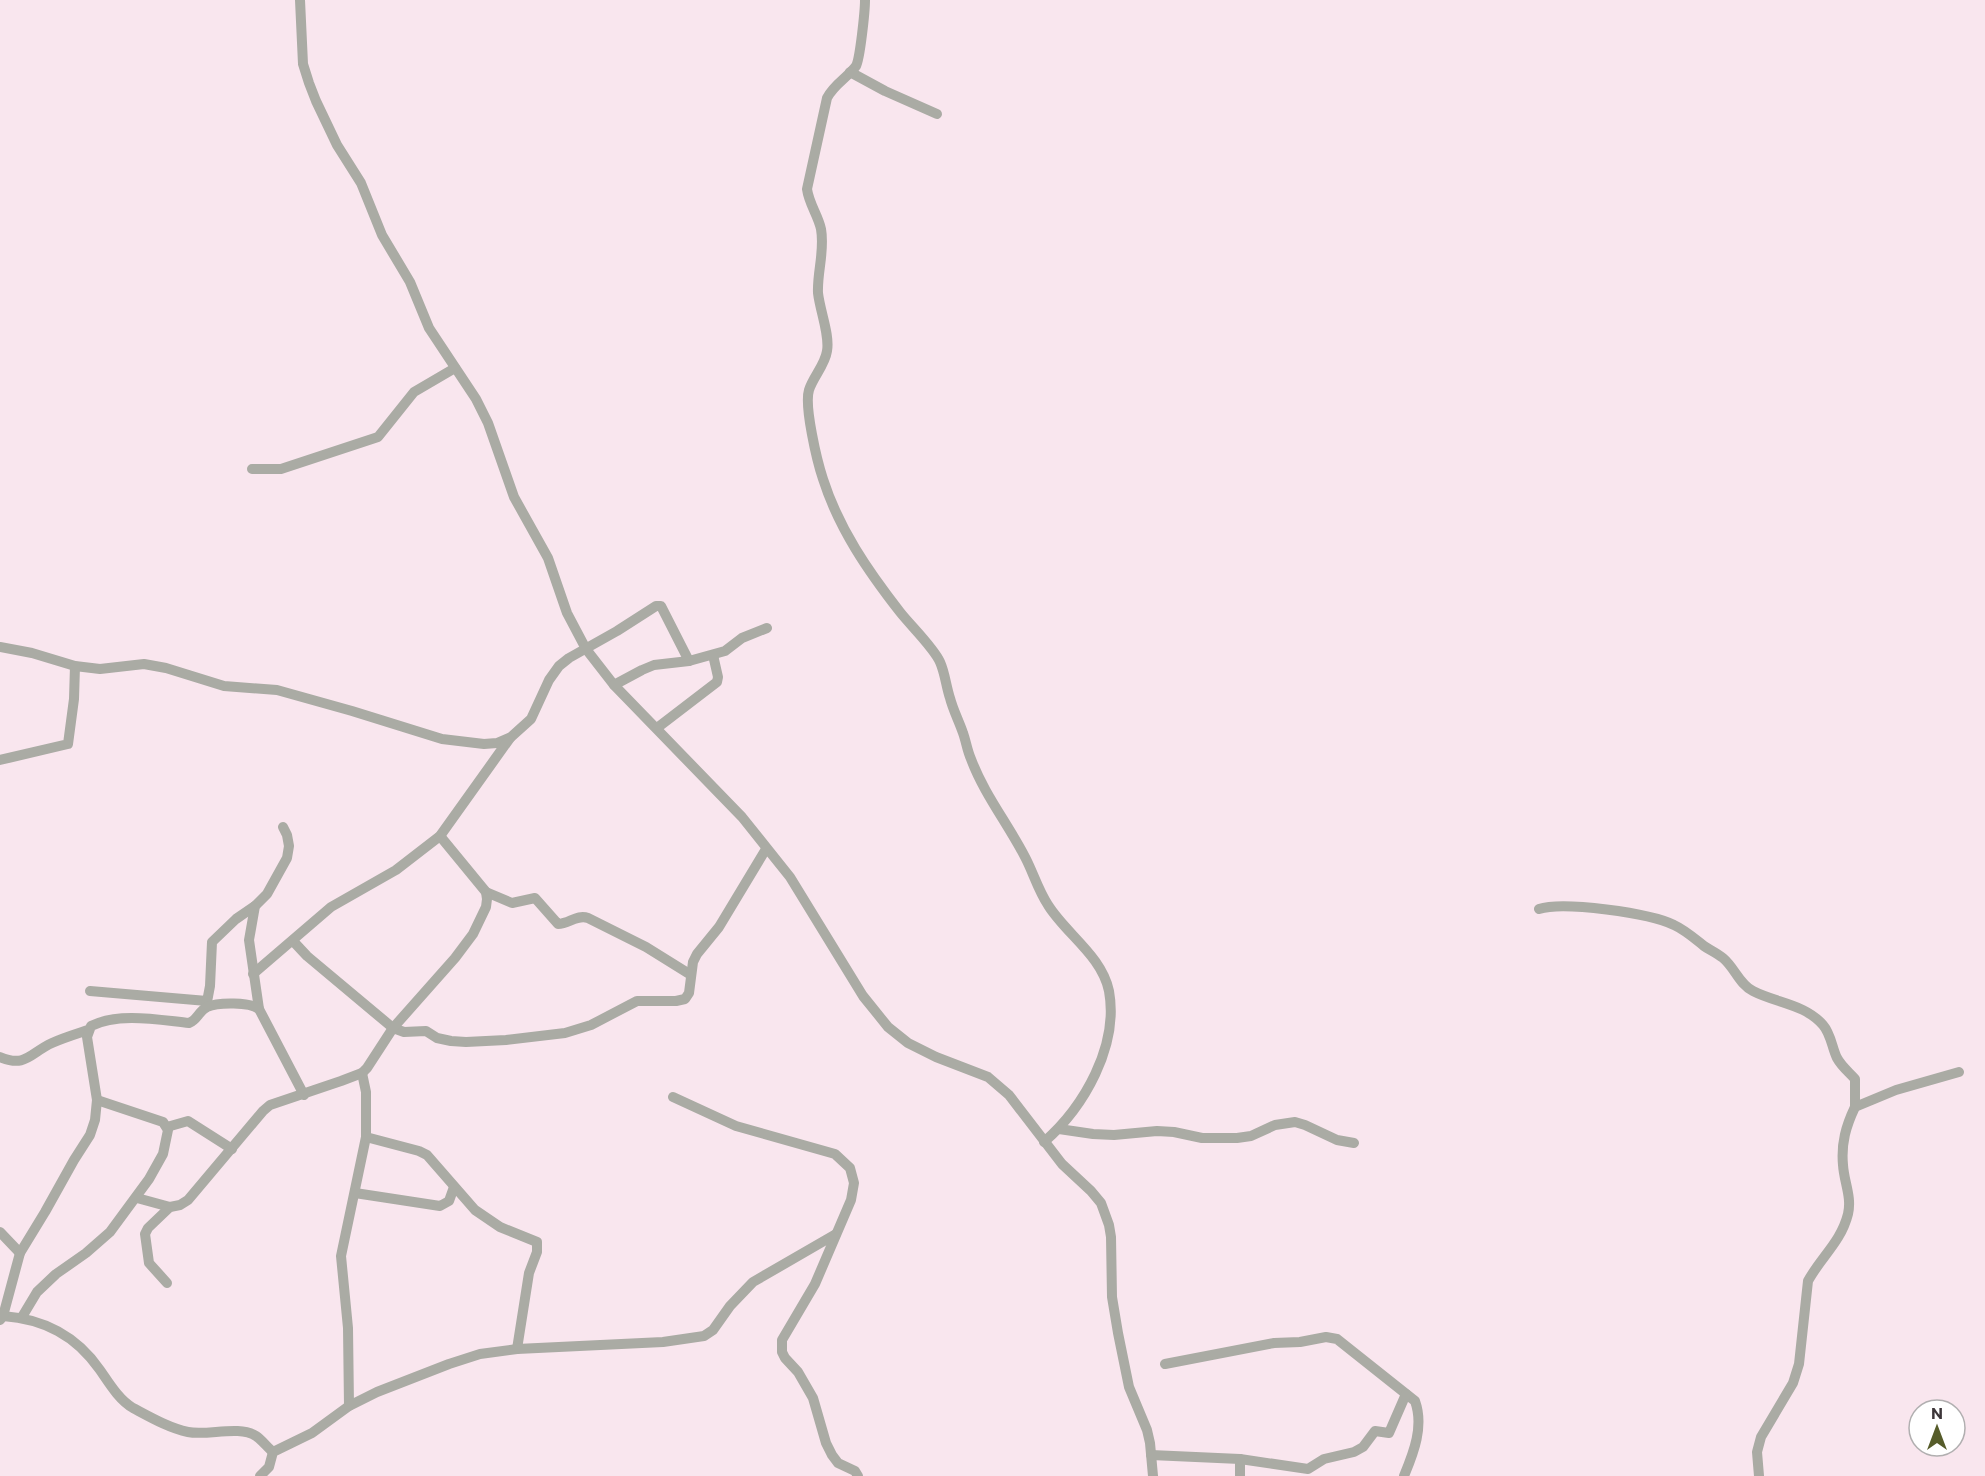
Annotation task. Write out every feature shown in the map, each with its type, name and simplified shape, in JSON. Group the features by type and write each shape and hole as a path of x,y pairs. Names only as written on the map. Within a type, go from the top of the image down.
{"street":[{"path":"300,0 302,56 309,83 337,145 361,183 382,235 410,282 429,328 476,399 488,423 514,497 548,558 567,613 586,649 614,685 742,817 790,877 863,996 888,1027 908,1043 936,1057 988,1077 1009,1095 1071,1174 1101,1203 1106,1213 1111,1237 1112,1288 1118,1333 1129,1387 1147,1430 1153,1476"},
{"path":"865,0 858,61 850,72 831,89 827,98 807,189 809,201 820,229 822,248 818,291 827,338 827,352 809,390 808,414 828,495 857,555 912,627 934,651 971,759 996,810 1025,856 1047,904 1086,950 1106,978 1110,1031 1105,1052 1081,1097 1059,1129 1044,1142"},
{"path":"850,72 885,91 937,114"},
{"path":"252,469 281,469 378,437 414,392 455,368"},
{"path":"253,974 331,907 396,870 440,836 511,737 531,719 549,680 559,666 569,658 659,605 662,606 689,661"},
{"path":"614,685 654,665 689,661 713,655 731,648 748,635 767,628"},
{"path":"0,647 32,653 75,666 100,669 144,664 166,668 224,686 277,690 442,739 484,744 497,743 511,737"},
{"path":"657,728 717,682 713,655"},
{"path":"0,760 68,744 74,699 75,666"},
{"path":"0,1058 12,1062 24,1061 51,1043 88,1030 99,1022 134,1018 192,1022 206,1004 210,986 212,942 267,894 287,858 289,846 283,827"},
{"path":"440,836 486,892 512,903 535,898 558,924 564,924 579,917 588,918 646,947 692,975"},
{"path":"293,941 307,956 393,1028 404,1032 426,1031 443,1040 466,1042 565,1033 591,1025 637,1001 681,1001 689,993 697,954 719,927 766,849"},
{"path":"137,1198 170,1207 180,1205 188,1200 270,1105 362,1073 393,1028 455,958 473,934 486,907 486,892"},
{"path":"255,906 249,940 259,1009 304,1095"},
{"path":"1539,909 1550,906 1582,906 1672,924 1731,966 1745,986 1754,992 1793,1005 1813,1016 1823,1025 1838,1059 1855,1079 1855,1107 1845,1129 1842,1147 1843,1166 1850,1198 1848,1213 1842,1234 1814,1269 1808,1281 1799,1364 1793,1383 1761,1437 1757,1452 1759,1476"},
{"path":"90,991 206,1004 244,1004 259,1009"},
{"path":"88,1030 97,1100 95,1120 90,1135 20,1253 2,1318 22,1317 45,1323 67,1336 98,1367 112,1387 130,1406 158,1421 186,1432 201,1434 247,1432 257,1436 273,1452 273,1472 260,1476"},
{"path":"1855,1107 1896,1090 1959,1072"},
{"path":"349,1406 348,1328 341,1256 366,1137 366,1092 362,1073"},
{"path":"673,1097 736,1126 835,1154 850,1168 854,1183 851,1200 815,1284 782,1340 782,1352 798,1372 813,1398 826,1443 832,1455 838,1463 855,1471 858,1476"},
{"path":"22,1317 37,1292 56,1274 86,1253 110,1232 137,1198 163,1154 168,1127 163,1122 97,1100"},
{"path":"168,1127 188,1121 232,1149"},
{"path":"1059,1129 1094,1134 1114,1135 1157,1131 1202,1138 1237,1138 1251,1136 1275,1125 1295,1122 1337,1140 1354,1143"},
{"path":"366,1137 427,1155 475,1210 500,1227 537,1242 537,1252 529,1273 517,1349"},
{"path":"354,1193 440,1206 449,1201 454,1187"},
{"path":"167,1283 149,1263 145,1233 170,1207"},
{"path":"0,1232 20,1253"},
{"path":"273,1452 312,1433 349,1406 377,1392 480,1354 517,1349 663,1342 704,1336 713,1330 730,1306 753,1282 836,1234"},
{"path":"1165,1364 1196,1360 1254,1346 1306,1341 1326,1336 1336,1339 1415,1401 1419,1412 1419,1425 1410,1463 1404,1476"},
{"path":"1151,1455 1240,1460 1308,1469 1324,1460 1364,1447 1375,1431 1389,1432 1406,1394"},
{"path":"1240,1460 1240,1476"}]}
